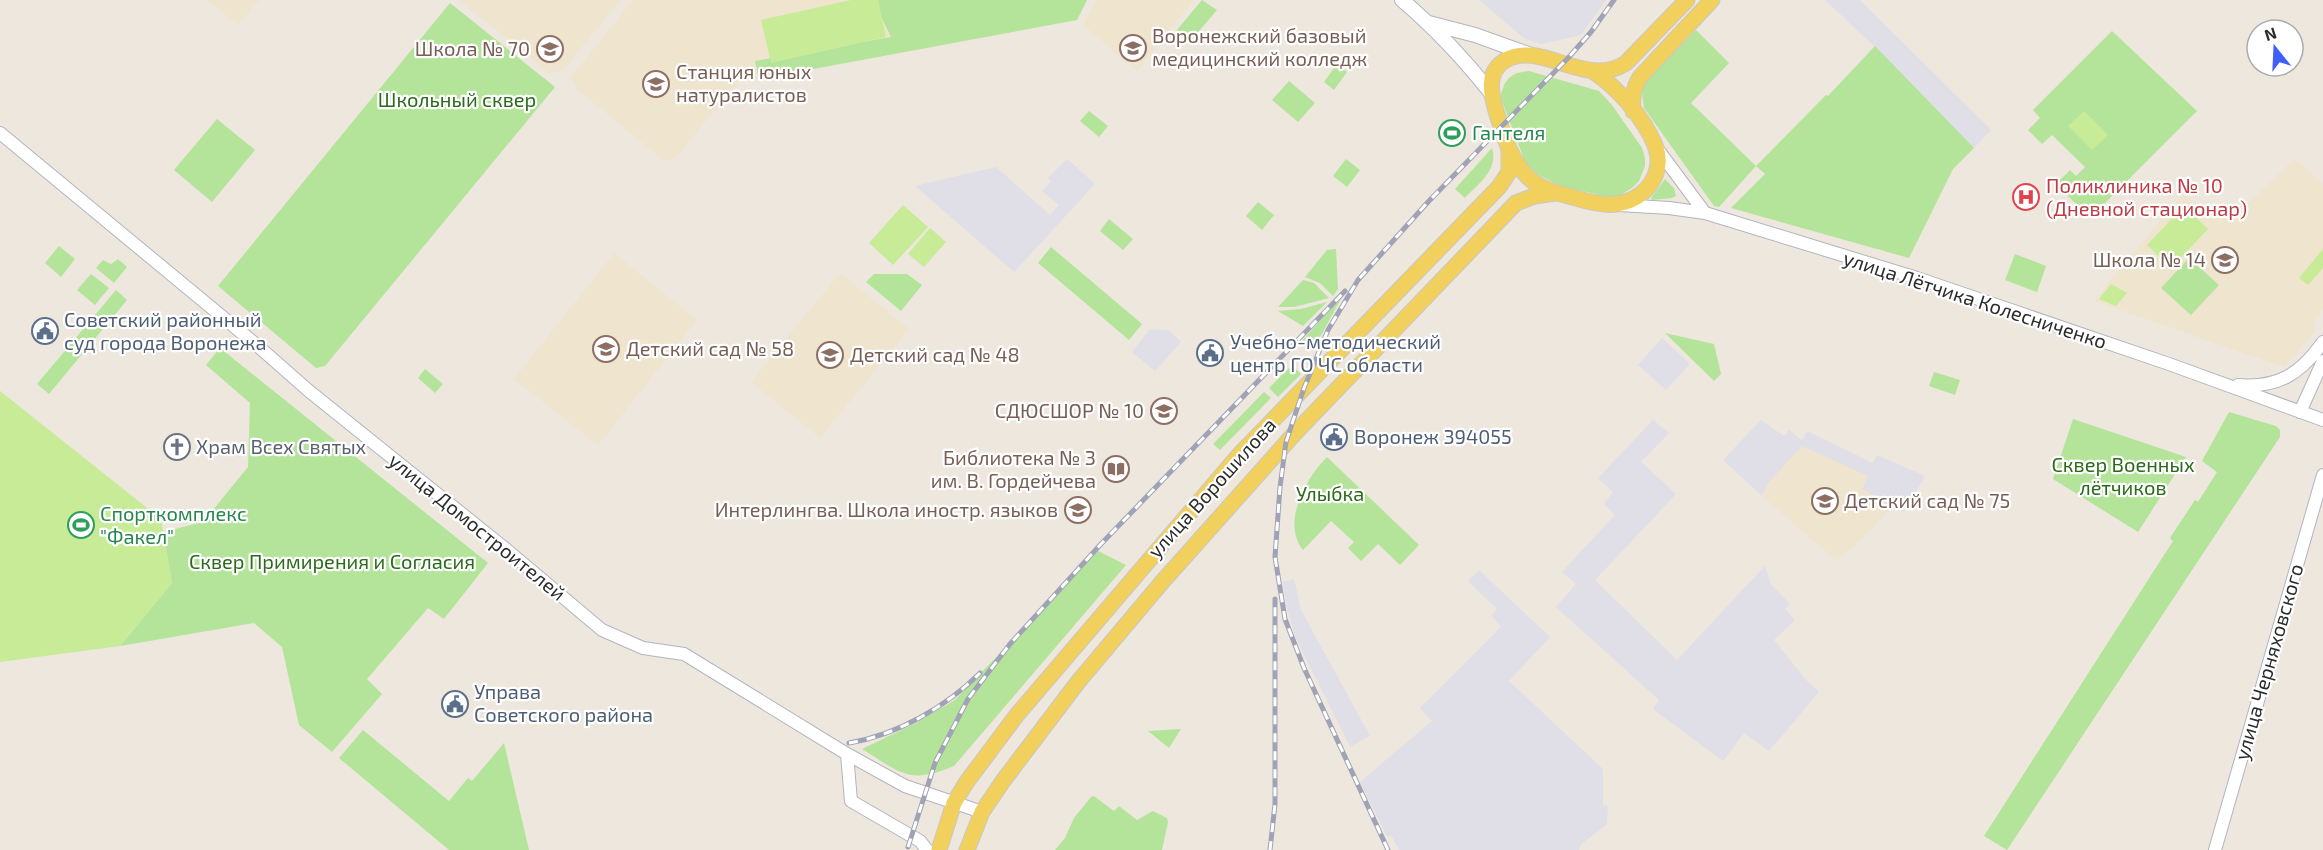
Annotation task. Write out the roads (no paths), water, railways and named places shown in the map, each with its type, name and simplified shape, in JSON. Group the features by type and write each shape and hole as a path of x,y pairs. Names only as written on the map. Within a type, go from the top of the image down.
{"main road":[{"path":"1402,0 1429,23 1491,93"},
{"path":"1594,72 1617,69 1626,63 1687,0"},
{"path":"1633,111 1632,98 1640,77 1712,0"},
{"path":"1429,23 1475,35 1533,56 1594,72 1617,89 1655,146"},
{"path":"1491,93 1492,75 1503,62 1516,56 1533,56"},
{"name":"улица Ворошилова","path":"1491,93 1509,149 1518,165 1528,178 1555,193 1584,201 1614,204 1630,201 1644,193 1652,183 1657,171 1658,160 1655,146"},
{"name":"улица Ворошилова","path":"939,850 954,803 979,764 1016,716 1239,455 1499,187 1509,172 1509,149"},
{"name":"улица Ворошилова","path":"967,850 982,812 1078,681 1170,572 1272,458 1364,359 1516,203 1534,196 1555,193"}],"street":[{"name":"улица Домостроителей","path":"0,133 252,341 309,391 507,550 602,630 644,648 684,654 847,754 905,786 982,812"},
{"path":"1655,146 1705,213"},
{"name":"улица Лётчика Колесниченко","path":"1614,204 1705,213 1917,278 2323,420"},
{"path":"2222,384 2264,386 2280,380 2307,362 2323,342"},
{"path":"2300,412 2323,361"},
{"name":"улица Черняховского","path":"2215,850 2323,475"},
{"path":"847,754 851,801 920,841 927,850"}],"railway":[{"path":"1388,850 1304,668 1285,619 1275,557 1286,442 1304,388 1328,330 1358,280 1428,202 1569,57 1614,0"},
{"path":"908,847 935,763 968,699 1010,644 1101,544 1345,291"},
{"path":"1270,850 1275,804 1275,599"},
{"path":"849,743 885,733 920,718 952,697 980,673"}],"place":[{"name":"Воронежский базовый медицинский колледж","path":"1133,48"},
{"name":"Школа № 70","path":"550,49"},
{"name":"Станция юных натуралистов","path":"656,84"},
{"name":"Гантеля","path":"1452,133"},
{"name":"Поликлиника № 10 (Дневной стационар)","path":"2026,197"},
{"name":"Школа № 14","path":"2225,260"},
{"name":"Советский районный суд города Воронежа","path":"45,331"},
{"name":"Детский сад № 58","path":"606,349"},
{"name":"Учебно-методический центр ГО ЧС области","path":"1210,353"},
{"name":"Детский сад № 48","path":"830,355"},
{"name":"СДЮСШОР № 10","path":"1164,411"},
{"name":"Воронеж 394055","path":"1334,437"},
{"name":"Храм Всех Святых","path":"177,447"},
{"name":"Библиотека № 3 им. В. Гордейчева","path":"1116,469"},
{"name":"Детский сад № 75","path":"1825,501"},
{"name":"Интерлингва. Школа иностр. языков","path":"1078,510"},
{"name":"Спорткомплекс \"Факел\"","path":"81,525"},
{"name":"Управа Советского района","path":"455,704"}],"park label":[{"name":"Школьный сквер","path":"457,100"},
{"name":"Сквер Военных лётчиков","path":"2123,476"},
{"name":"Улыбка","path":"1330,494"},
{"name":"Сквер Примирения и Согласия","path":"332,562"}]}
